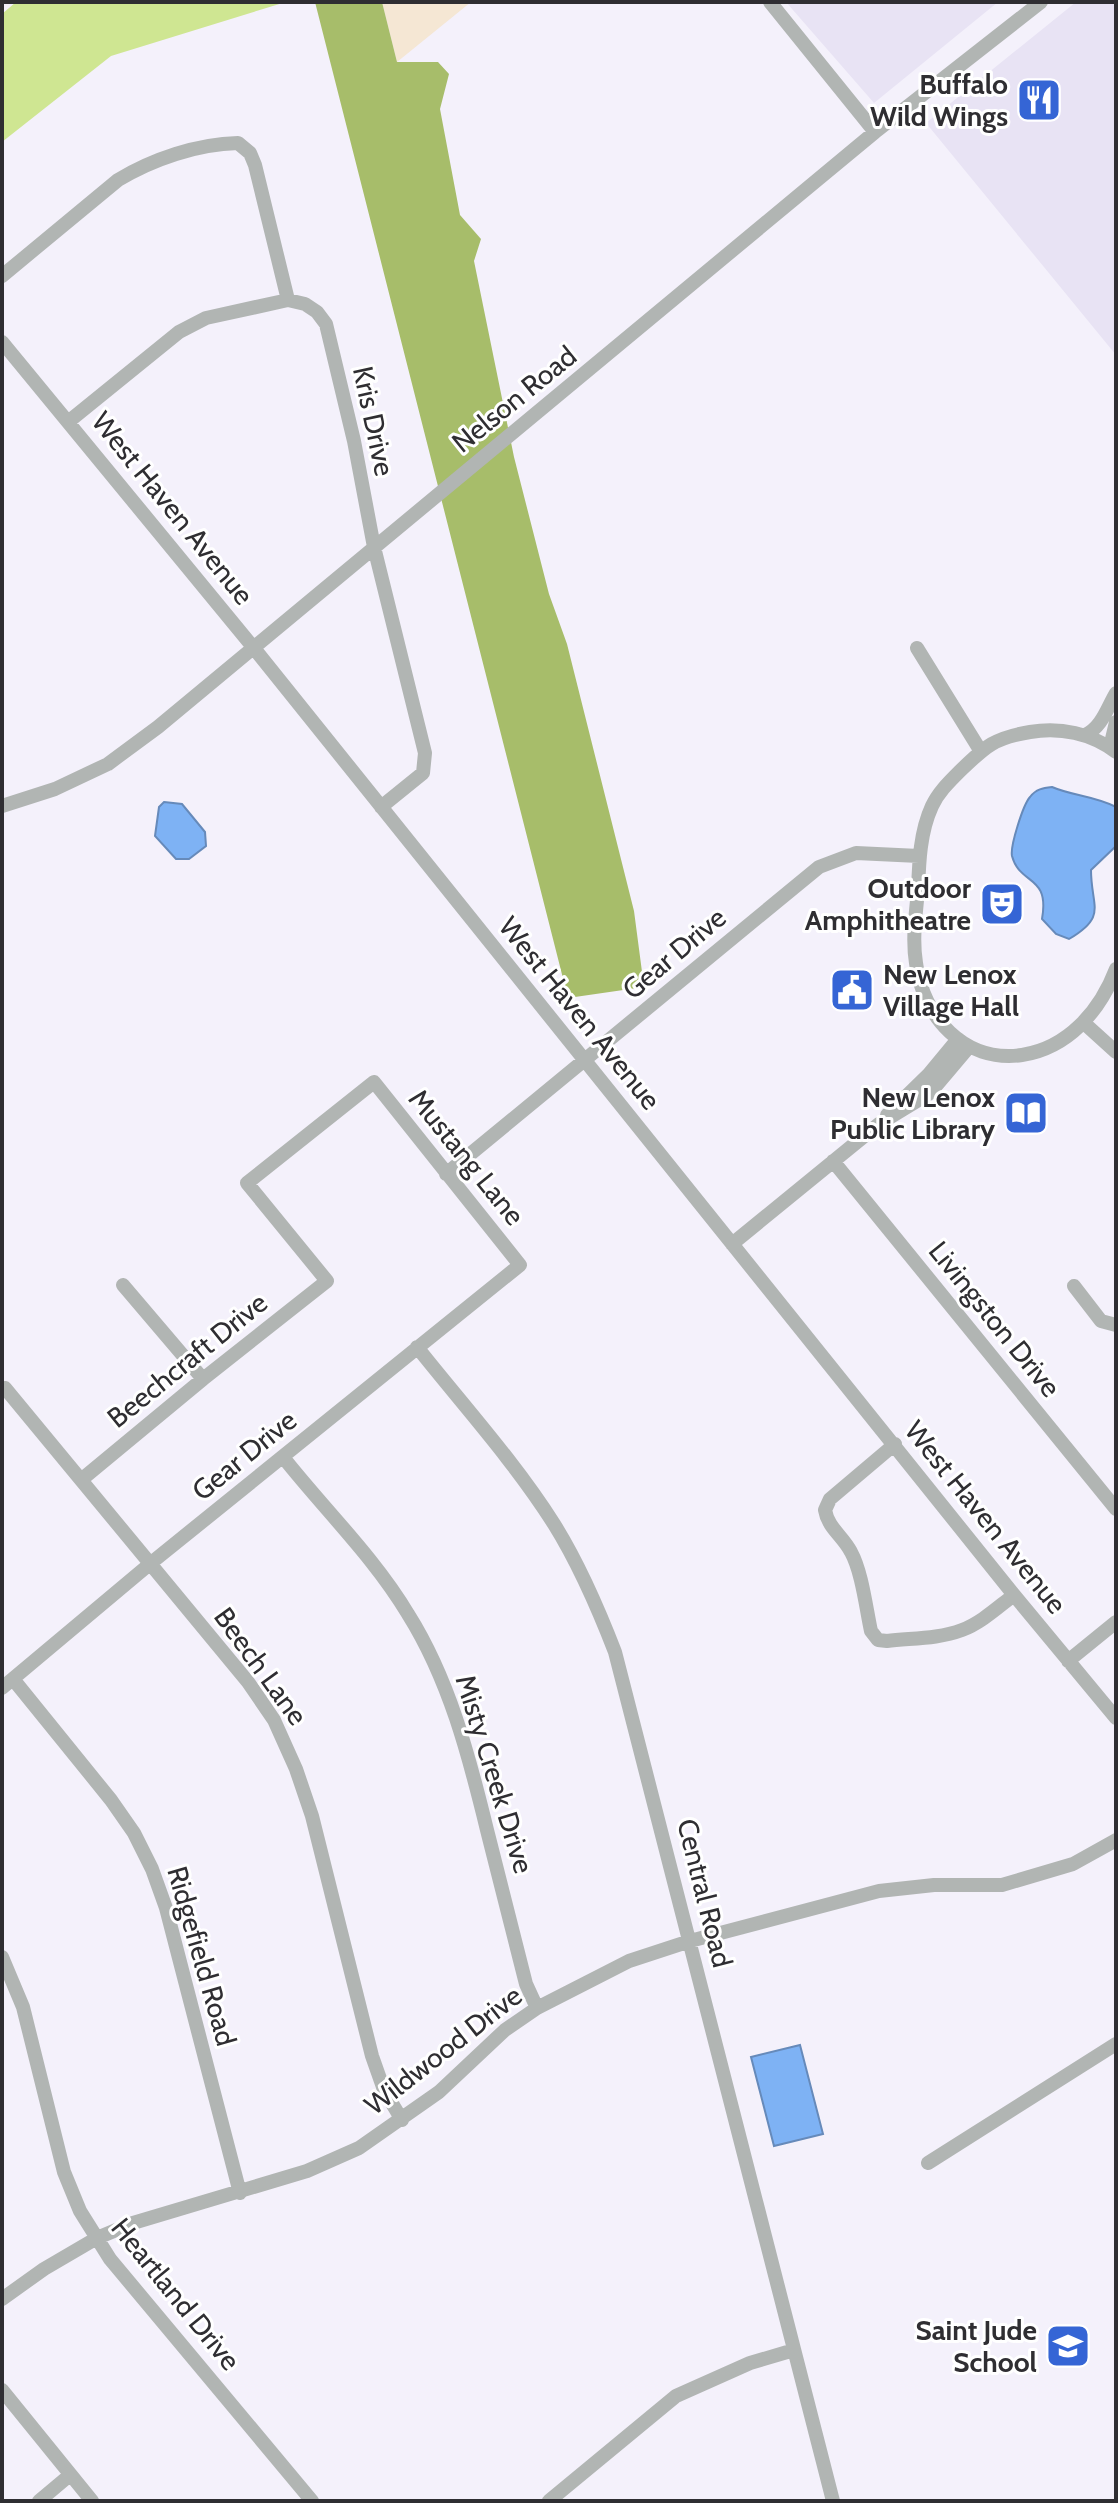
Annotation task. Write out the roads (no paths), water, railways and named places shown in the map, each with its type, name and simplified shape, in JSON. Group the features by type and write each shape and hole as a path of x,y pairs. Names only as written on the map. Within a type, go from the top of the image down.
{"street":[{"path":"770,2 875,132"},
{"name":"Nelson Road","path":"2,806 55,789 108,764 158,727 875,132 1041,2"},
{"path":"2,276 118,180 138,168 223,143 238,143 250,153 288,300 192,324 68,422"},
{"name":"Kris Drive","path":"288,300 305,304 317,312 326,324 354,441 374,547 425,753 423,773 381,807"},
{"name":"West Haven Avenue","path":"2,342 253,647 1116,1718"},
{"path":"917,648 980,750"},
{"path":"1085,735 1103,719 1116,693"},
{"path":"1115,751 1111,743 1116,722"},
{"path":"1115,751 1085,735 1043,730 1017,734 980,750 946,785 932,804 919,856 915,960 929,1007 945,1028 963,1043 1012,1056 1035,1053 1059,1043 1084,1023 1116,969"},
{"name":"Gear Drive","path":"446,1174 819,867 856,853 919,856"},
{"path":"1084,1023 1116,1052"},
{"path":"732,1244 879,1124 963,1043"},
{"name":"Mustang Lane","path":"327,1281 247,1183 374,1082 520,1265"},
{"name":"Livingston Drive","path":"833,1161 1116,1509"},
{"name":"Gear Drive","path":"8,1683 151,1563 520,1265"},
{"name":"Beechcraft Drive","path":"81,1480 327,1281"},
{"path":"123,1285 203,1379"},
{"path":"1074,1286 1101,1321 1116,1325"},
{"name":"Central Road","path":"417,1347 527,1485 554,1524 596,1603 615,1652 833,2501"},
{"name":"Beech Lane","path":"3,1389 151,1563 248,1682 274,1720 285,1741 312,1816 372,2056 384,2090 402,2120"},
{"path":"895,1444 830,1499 825,1510 831,1526 851,1551 871,1631 878,1640 946,1635 965,1629 1014,1595"},
{"name":"Misty Creek Drive","path":"283,1457 394,1592 413,1622 442,1681 481,1806 526,1984 537,2008"},
{"path":"1068,1661 1116,1622"},
{"name":"Ridgefield Road","path":"8,1683 111,1800 134,1833 152,1869 166,1908 240,2193"},
{"name":"Wildwood Drive","path":"2,2299 44,2269 97,2238 133,2223 307,2171 359,2148 439,2092 505,2030 537,2008 629,1961 690,1941 879,1891 934,1885 1002,1885 1073,1864 1116,1840"},
{"name":"Heartland Drive","path":"2,1957 23,2007 64,2172 80,2211 110,2259 312,2501"},
{"path":"928,2163 1116,2044"},
{"path":"549,2501 676,2396 750,2363 794,2350"},
{"path":"2,2390 92,2501"},
{"path":"39,2501 70,2475"}],"water":[{"path":"1052,787 1116,807 1116,846 1091,870 1093,917 1089,924 1069,939 1056,934 1042,919 1042,894 1021,872 1012,856 1015,835 1027,801 1037,791"},
{"path":"164,802 182,804 205,832 206,846 189,859 176,859 155,836 159,807"},
{"path":"800,2045 823,2134 774,2146 751,2057"}],"place":[{"name":"Buffalo Wild Wings","path":"1039,100"},
{"name":"Outdoor Amphitheatre","path":"1002,904"},
{"name":"New Lenox Village Hall","path":"852,990"},
{"name":"New Lenox Public Library","path":"1026,1113"},
{"name":"Saint Jude School","path":"1068,2346"}]}
